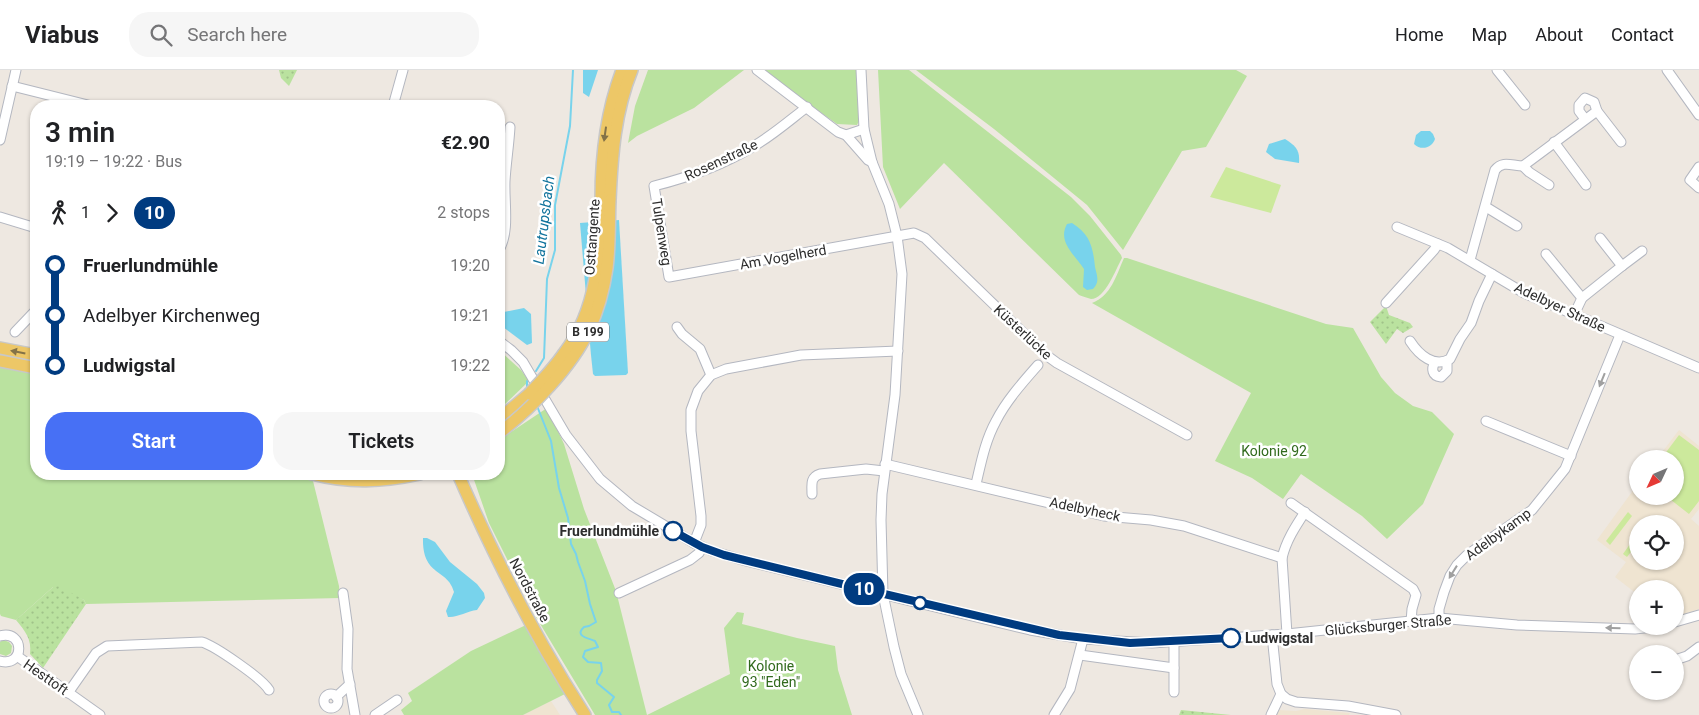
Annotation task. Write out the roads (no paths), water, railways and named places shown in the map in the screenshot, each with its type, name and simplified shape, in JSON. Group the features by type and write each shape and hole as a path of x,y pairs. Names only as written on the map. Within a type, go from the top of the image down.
{"main road":[{"name":"Osttangente","path":"505,429 550,385 571,358 588,331 600,298 607,267 606,199 602,156 608,116 622,70"},
{"name":"Osttangente","path":"505,414 520,403 544,378 565,352 581,325 592,294 598,267 617,119 632,70"},
{"path":"0,348 30,355"},
{"path":"0,361 30,367"},
{"path":"344,480 361,482 394,480"},
{"name":"Nordstraße","path":"461,480 478,521 519,602 585,715"}],"street":[{"path":"0,140 16,70"},
{"path":"395,100 403,70"},
{"path":"757,70 838,132 846,135 872,162"},
{"path":"861,70 864,129 872,162 890,204 902,274 895,395 880,520 883,594 901,674 918,715"},
{"path":"1498,70 1525,105"},
{"path":"1667,70 1699,115"},
{"path":"12,86 68,100"},
{"path":"1585,119 1579,111 1578,105 1585,98 1594,102 1597,111 1621,142"},
{"name":"Rosenstraße","path":"654,186 685,178 732,158 755,146 807,107"},
{"path":"1523,166 1597,111"},
{"path":"505,181 510,127"},
{"path":"846,135 864,129"},
{"path":"1554,142 1586,184"},
{"path":"1470,260 1495,170 1500,164 1523,166 1549,185"},
{"path":"1699,167 1690,180 1699,188"},
{"name":"Tulpenweg","path":"654,186 669,278"},
{"path":"1486,207 1517,226"},
{"path":"0,217 30,226"},
{"name":"Adelbyer Straße","path":"1397,227 1470,260 1524,294 1699,368"},
{"name":"Küsterlücke","path":"897,236 914,233 925,238 1046,355 1057,363 1187,435"},
{"name":"Am Vogelherd","path":"669,278 897,236"},
{"path":"1600,238 1622,266"},
{"path":"1386,303 1438,244"},
{"path":"1574,315 1582,298 1642,251"},
{"path":"1546,254 1582,298"},
{"path":"1410,341 1420,354 1434,362 1450,359 1471,323 1478,301 1492,274"},
{"path":"15,332 30,316"},
{"path":"677,327 682,334 700,349 711,375"},
{"name":"Adelbykamp","path":"1439,618 1439,609 1444,592 1450,576 1457,565 1467,555 1532,510 1560,476 1571,456 1620,335"},
{"name":"Glücksburger Straße","path":"505,346 523,362 566,436 600,479 638,510 698,545 746,561 1030,630 1083,639 1130,643 1174,642 1287,634 1439,618 1517,625 1629,629"},
{"path":"619,593 690,560 699,553 701,516 690,431 690,410 698,391 711,375 735,367 801,355 898,351"},
{"path":"1434,362 1432,370 1437,377 1441,377 1447,370 1447,361"},
{"path":"976,484 986,444 996,420 1038,365"},
{"path":"1486,422 1571,456"},
{"name":"Adelbyheck","path":"812,494 812,479 815,475 885,467 976,484 1104,516 1151,520 1184,526 1282,558"},
{"path":"1291,502 1413,589 1416,595 1411,622"},
{"path":"1287,634 1282,558 1293,530 1304,512"},
{"path":"343,593 348,629 347,669 355,715"},
{"path":"1684,619 1699,615"},
{"path":"1272,635 1276,684 1281,694 1296,702 1348,706 1396,715"},
{"name":"Hesttoft","path":"0,636 10,636 16,640 19,648 17,656 10,662 0,661"},
{"path":"1054,715 1070,689 1083,639"},
{"path":"68,693 96,653 107,646 202,642 212,646 263,681 270,690"},
{"path":"1174,642 1174,692"},
{"path":"1684,657 1699,647"},
{"path":"1080,655 1174,668"},
{"name":"Hesttoft","path":"17,656 100,715"},
{"path":"342,715 335,702 350,684"},
{"path":"1272,715 1281,694"},
{"path":"375,715 397,700"}],"water":[{"path":"583,70 598,70 589,97 583,93"},
{"path":"1421,131 1430,131 1433,134 1435,139 1431,145 1423,148 1414,144 1416,135"},
{"path":"1285,139 1296,149 1299,155 1299,163 1275,159 1266,152 1269,144"},
{"path":"619,220 628,373 626,375 595,376 593,374 591,355 580,223"},
{"path":"1072,223 1087,236 1092,247 1097,279 1097,284 1093,289 1087,290 1083,287 1084,269 1068,248 1064,237 1067,224"},
{"path":"524,308 531,314 532,343 527,345 505,328 505,312"},
{"path":"423,538 435,542 450,562 477,584 484,593 485,598 477,610 448,617 446,611 454,592 451,584 427,560"}],"waterway":[{"name":"Lautrupsbach","path":"536,371 544,358 547,279 555,250 555,205 570,126 573,70"},
{"name":"Lautrupsbach","path":"527,381 527,388"},
{"name":"Lautrupsbach","path":"537,406 551,441 559,488 568,518 571,544 585,581 596,622 581,630 581,635 595,641 598,647 585,651 583,657 588,662 601,663 602,671 597,683 614,697 609,705 612,712 619,712 621,715"}],"place":[{"name":"Fruerlundmühle","path":"673,531"},
{"name":"Ludwigstal","path":"1231,638"}],"park label":[{"name":"Kolonie 92","path":"1274,451"},
{"name":"Kolonie 93 \"Eden\"","path":"771,674"}]}
